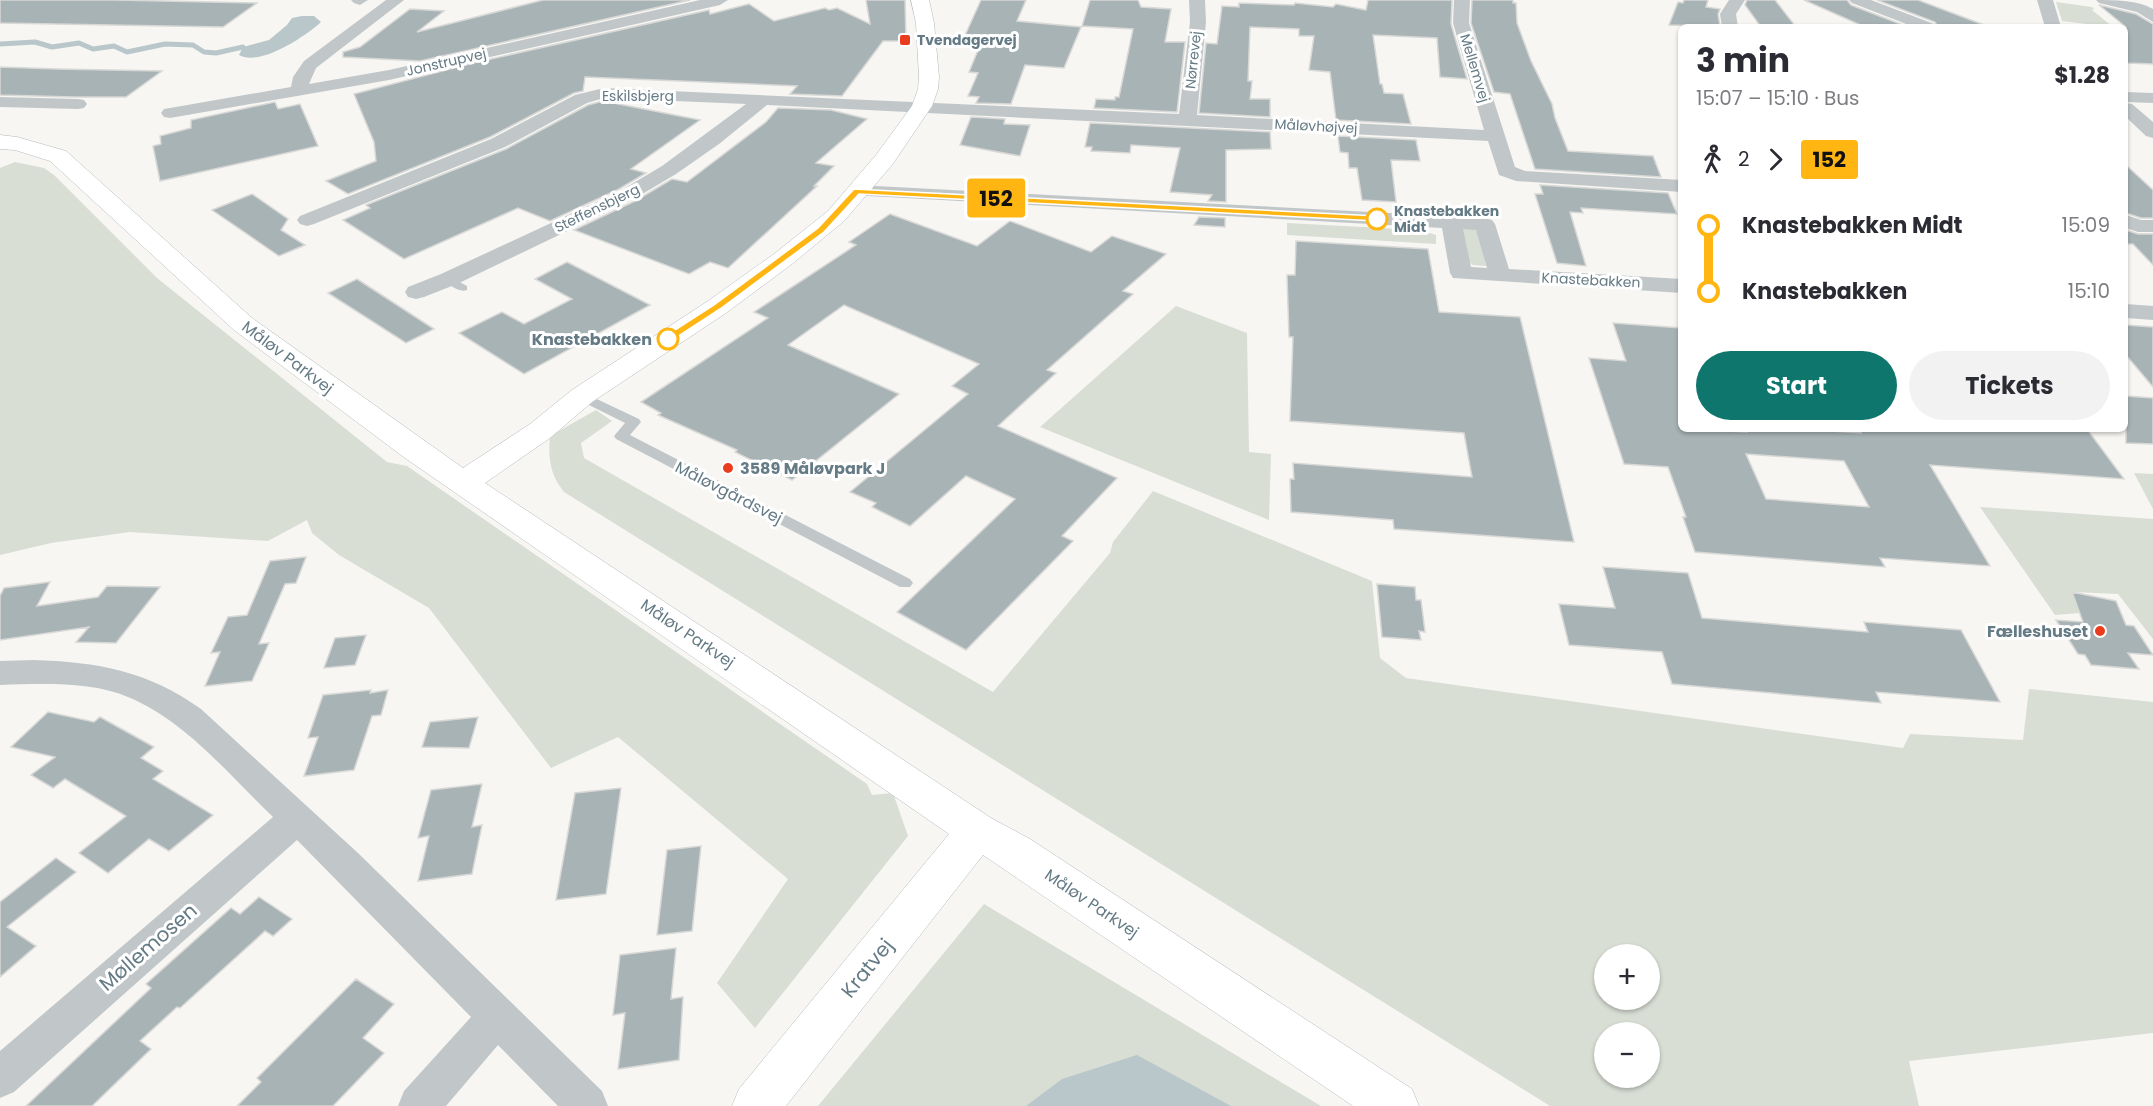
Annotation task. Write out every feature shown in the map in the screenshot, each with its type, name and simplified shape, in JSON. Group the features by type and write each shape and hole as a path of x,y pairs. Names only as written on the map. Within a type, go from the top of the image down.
{"street":[{"path":"298,92 302,77 310,65 396,0"},
{"name":"Jonstrupvej","path":"170,112 390,75 720,0"},
{"path":"454,476 540,431 582,396 717,307 821,230 884,160 922,106 928,89 928,77 927,43 920,0"},
{"name":"Nørrevej","path":"1186,119 1198,22 1197,0"},
{"name":"Mellemvej","path":"1462,0 1461,23 1496,136"},
{"path":"1730,24 1728,14 1737,0"},
{"path":"1857,0 1920,24"},
{"path":"2045,0 2052,24"},
{"path":"2103,0 2142,8 2153,17"},
{"name":"Eskilsbjerg","path":"307,220 498,143 581,99 604,93 922,106"},
{"path":"2128,97 2153,98"},
{"name":"Steffensbjerg","path":"416,292 456,284 627,195 694,152 763,99"},
{"path":"0,102 78,104"},
{"name":"Måløvhøjvej","path":"922,106 1496,136"},
{"path":"2128,110 2153,132"},
{"path":"1496,136 1506,171 1523,177 1678,186"},
{"name":"Måløv Parkvej","path":"0,142 17,144 58,156 243,324 454,476 977,831 1016,852 1395,1106"},
{"path":"857,191 1485,224 1500,275"},
{"path":"2128,222 2138,226 2153,226"},
{"name":"Knastebakken","path":"1451,223 1461,273 1678,286"},
{"path":"2128,311 2153,313"},
{"path":"0,673 39,671 117,682 138,688 175,706 297,818 587,1106"},
{"name":"Møllemosen","path":"0,1078 297,818"},
{"name":"Kratvej","path":"756,1106 977,831"},
{"path":"419,1106 497,1017"}],"lane":[{"name":"Måløvgårdsvej","path":"582,396 634,422 621,436 905,583"}],"shaded area":[{"path":"2056,2 2092,7 2094,9 2092,10 2109,24 2088,24 2062,21"},
{"path":"314,16 321,22 294,42 270,54 248,58 239,55 243,47 269,40 292,18"},
{"path":"15,162 44,168 54,175 157,278 387,462 407,466 867,784 872,795 893,793 908,836 755,1028 717,983 788,879 618,737 551,768 429,608 339,555 312,533 307,520 268,541 130,532 51,543 0,555 0,168"},
{"path":"1287,223 1420,230 1436,235 1436,244 1287,235"},
{"path":"1461,228 1474,229 1480,233 1486,266 1473,265 1466,260"},
{"path":"1176,306 1247,333 1249,452 1271,454 1269,520 1040,427"},
{"path":"596,410 612,421 581,443 584,458 993,692 1110,553 1113,542 1153,491 1372,581 1380,658 1406,678 1903,748 1910,734 2023,740 2029,689 2153,702 2153,1033 1909,1061 1919,1106 1550,1106 564,492 551,466 550,436"},
{"path":"2134,473 2153,474 2153,509"},
{"path":"1980,507 2153,519 2153,639 2118,594 2073,592 2080,613 2055,615"},
{"path":"984,904 1321,1106 818,1106"},
{"path":"1137,1055 1231,1106 1026,1106 1062,1079"}],"building":[{"path":"0,0 257,3 223,27 0,23"},
{"path":"543,0 690,0 420,61 343,57 343,52 360,47 410,9 444,11 417,32"},
{"path":"866,0 905,0 906,41 883,41 842,96 790,94 797,86 585,77 583,91 574,93 490,137 348,194 326,181 376,161 374,142 354,94 473,63 709,10 710,14 749,4 774,21 825,8 829,10 837,8 870,24"},
{"path":"981,0 1026,0 1017,21 1081,27 1064,68 1025,65 1011,104 976,103 979,97 968,96 978,73 969,72 981,43 962,42"},
{"path":"1090,0 1138,0 1141,7 1171,9 1165,42 1185,42 1177,112 1094,108 1096,99 1115,100 1115,97 1119,97 1133,29 1082,26"},
{"path":"1368,0 1452,0 1451,24 1467,79 1440,77 1437,38 1373,35 1380,84 1382,84 1384,93 1403,94 1411,124 1336,120 1330,72 1309,70 1314,36 1299,36 1299,29 1250,27 1248,81 1252,81 1250,99 1270,99 1270,117 1199,113 1206,43 1217,44 1222,6 1239,7 1239,3 1294,5 1295,3 1333,7 1336,4 1366,10"},
{"path":"1472,0 1513,0 1513,3 1516,3 1517,23 1531,61 1552,104 1568,151 1653,156 1661,177 1535,169 1510,94 1494,92 1471,23"},
{"path":"1684,0 1708,0 1706,7 1720,9 1718,14 1720,24 1669,25 1678,2 1683,3"},
{"path":"1747,0 1775,0 1794,24 1759,24 1745,5"},
{"path":"1804,0 1847,0 1851,5 1900,24 1858,24"},
{"path":"1877,0 1918,0 1981,24 1936,24"},
{"path":"2099,5 2136,14 2153,24 2153,64 2128,63 2128,24 2122,24"},
{"path":"0,67 162,71 126,97 74,97 0,95"},
{"path":"603,101 700,120 631,169 646,173 619,189 550,221 518,208 404,259 343,220 370,208 366,205 506,149 588,105"},
{"path":"275,102 278,109 300,104 318,146 160,181 153,146 161,144 160,136 191,128 191,120"},
{"path":"778,108 831,110 867,119 816,163 834,166 814,186 817,186 728,268 710,262 689,274 574,230 635,201 672,179 687,182 766,122"},
{"path":"971,117 1005,119 1004,124 1030,125 1020,156 960,145"},
{"path":"1090,123 1270,132 1271,149 1226,150 1226,202 1208,201 1212,195 1170,192 1180,148 1131,145 1130,153 1091,151 1092,147 1085,147"},
{"path":"1338,136 1416,140 1420,161 1391,160 1396,202 1362,200 1357,168 1349,168 1348,153 1340,152"},
{"path":"2128,167 2153,190 2153,218 2141,218 2128,214"},
{"path":"1540,185 1668,193 1677,214 1581,208 1583,213 1570,212 1586,266 1557,263 1535,194 1543,194"},
{"path":"252,194 288,219 281,230 305,245 279,256 212,210"},
{"path":"890,214 977,246 1010,221 1091,252 1112,236 1166,254 1123,291 1133,294 1047,370 1056,373 998,426 1117,478 1062,536 1073,541 966,650 897,612 1015,499 966,476 910,526 872,507 876,503 850,492 968,394 952,386 979,364 844,305 788,345 899,394 792,480 735,452 737,450 658,415 661,413 641,402 768,318 754,312 856,245 849,242"},
{"path":"1199,217 1225,218 1225,227 1194,225"},
{"path":"2128,231 2138,234 2153,234 2153,265 2133,244 2128,244"},
{"path":"1296,241 1428,249 1439,312 1520,317 1574,542 1394,529 1393,520 1291,512 1290,479 1294,479 1293,463 1472,477 1464,433 1290,421 1293,337 1289,337 1287,275 1295,275"},
{"path":"567,262 650,305 524,374 459,333 502,312 524,324 572,299 535,279"},
{"path":"357,279 434,329 406,343 328,293"},
{"path":"1613,323 1678,328 1678,432 2089,432 2124,479 1930,465 1990,566 1880,558 1885,567 1695,552 1683,517 1686,517 1668,467 1624,464 1589,358 1626,361","holes":["1746,454 1844,461 1869,507 1766,499"]},
{"path":"2128,325 2153,327 2153,387 2128,357"},
{"path":"2128,396 2153,398 2153,444 2126,443"},
{"path":"306,557 296,583 285,584 259,644 269,643 252,681 205,686 220,652 211,653 228,617 247,615 270,561"},
{"path":"1603,567 1688,573 1702,618 1868,632 1864,622 1961,630 2000,702 1876,692 1881,703 1672,684 1662,652 1569,645 1559,604 1615,608"},
{"path":"50,582 37,606 98,597 107,586 160,587 116,643 76,642 89,627 0,640 0,596 4,588"},
{"path":"1377,584 1415,587 1416,600 1421,600 1425,632 1419,631 1421,640 1382,637"},
{"name":"Fælleshuset","path":"2072,592 2116,601 2126,625 2134,626 2153,655 2128,653 2139,669 2091,665 2085,655 2078,654 2056,620 2083,622"},
{"path":"366,635 355,665 324,668 335,638"},
{"path":"371,690 370,693 388,690 381,715 372,716 354,770 304,776 318,737 308,738 323,695"},
{"path":"48,712 94,722 100,717 154,747 141,758 163,771 153,779 213,815 169,851 149,839 108,873 79,853 126,816 65,779 53,788 31,775 55,757 11,747"},
{"path":"478,717 469,748 422,747 430,722"},
{"path":"482,784 472,827 482,825 472,874 418,881 429,836 418,838 431,790"},
{"path":"621,788 606,894 556,900 575,793"},
{"path":"701,846 692,931 657,935 667,850"},
{"path":"56,858 76,872 7,927 36,946 0,977 0,902"},
{"path":"259,897 292,919 273,936 265,931 140,1041 151,1049 92,1106 26,1106 151,988 146,984 231,908 240,914"},
{"path":"676,948 671,999 683,997 679,1060 618,1069 625,1013 613,1015 620,955"},
{"path":"356,979 394,1004 363,1038 384,1053 333,1106 237,1106 261,1082 257,1078"}],"waterway":[{"path":"0,44 35,42 52,47 79,43 93,49 114,46 127,52 165,44 193,45 204,52 216,53 243,47"}],"bus line":[{"name":"152","path":"668,339 717,307 821,230 857,191 1377,219"}],"place":[{"name":"Tvendagervej","path":"905,40"},
{"name":"Knastebakken Midt","path":"1377,219"},
{"name":"Knastebakken","path":"668,339"},
{"name":"3589 Måløvpark J","path":"728,468"},
{"name":"Fælleshuset","path":"2100,631"}]}
